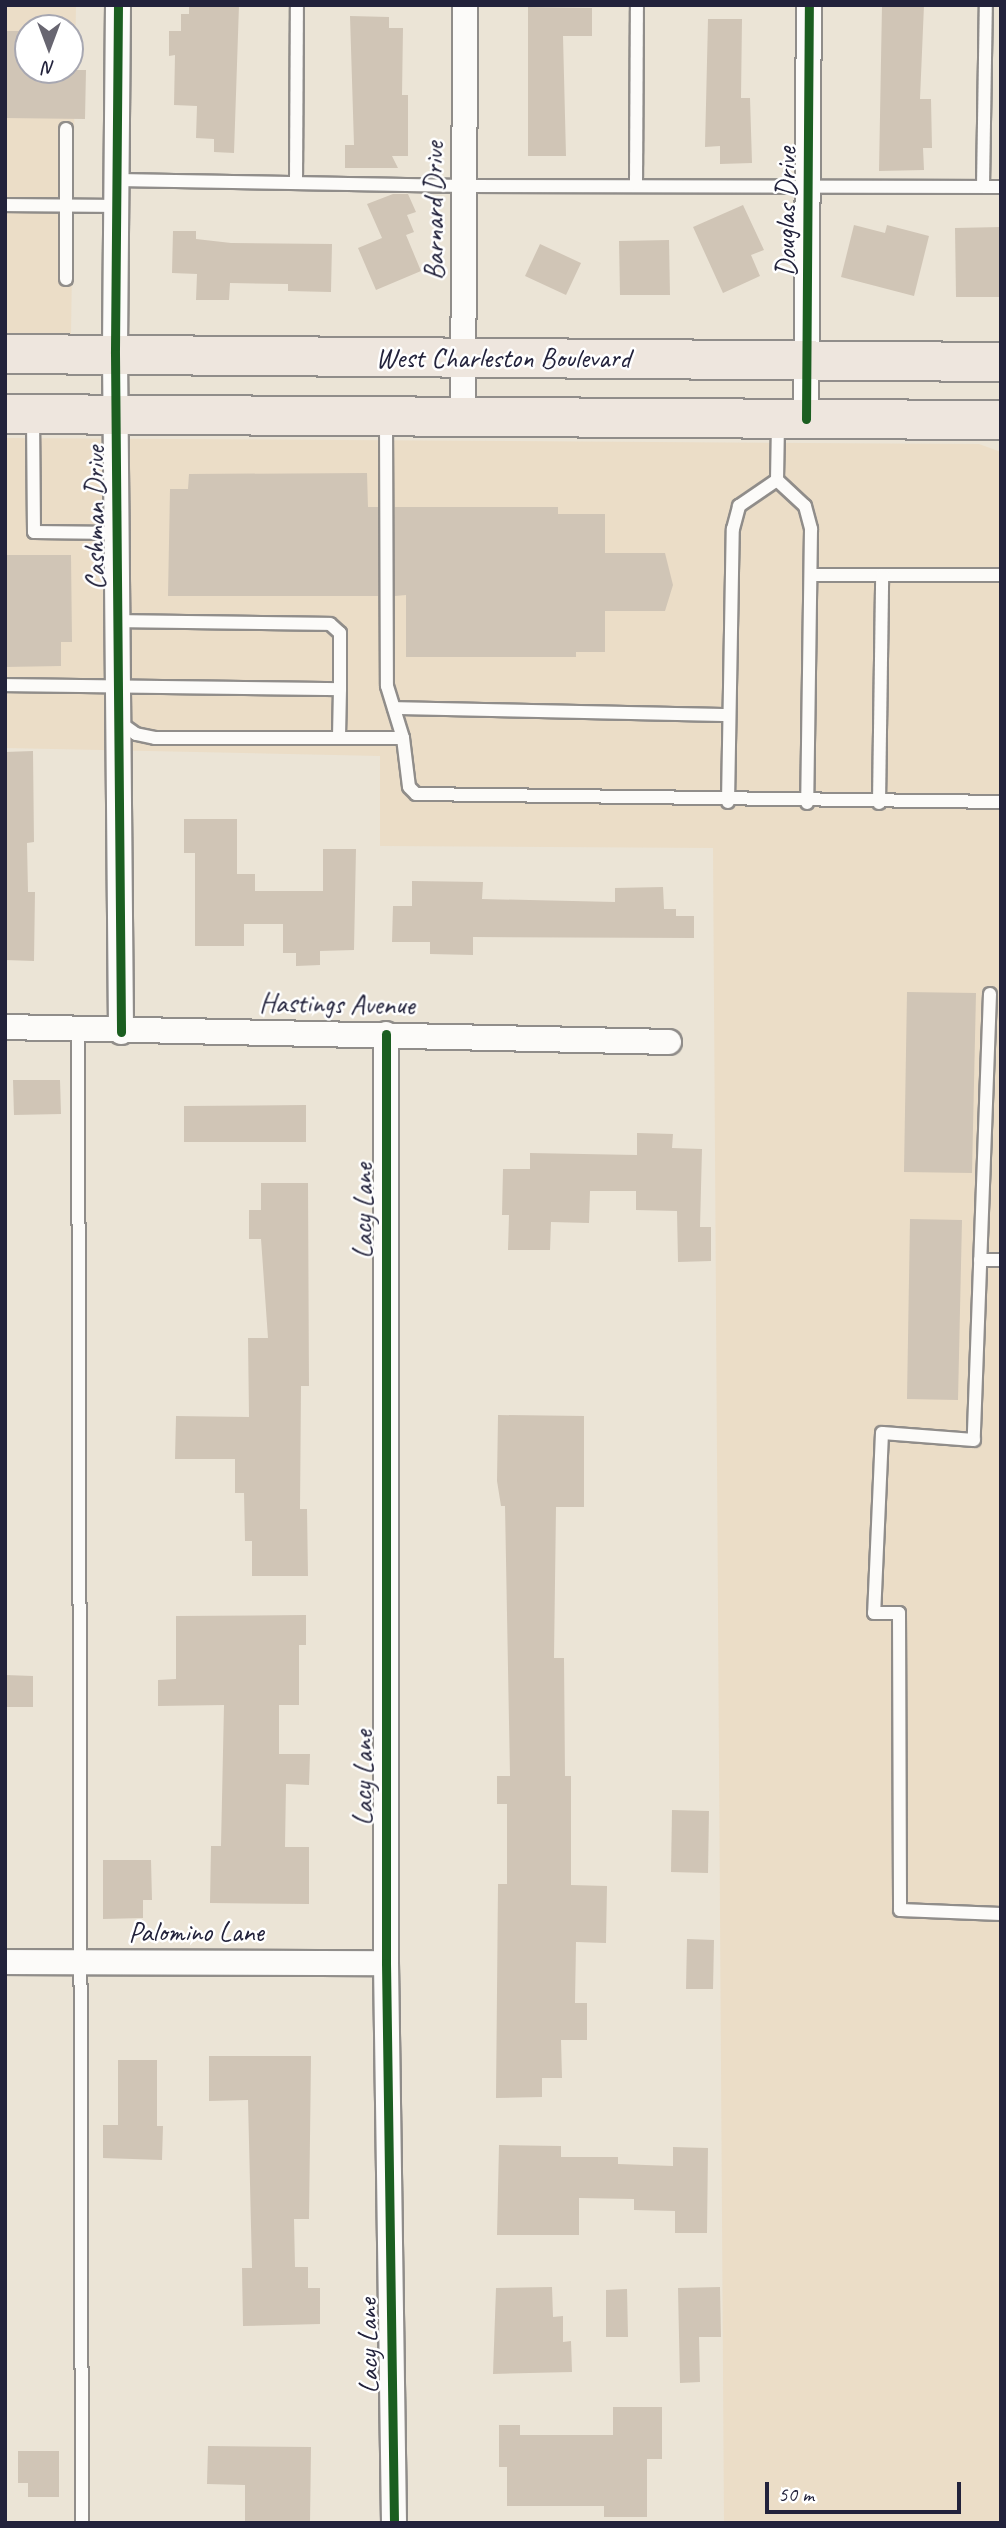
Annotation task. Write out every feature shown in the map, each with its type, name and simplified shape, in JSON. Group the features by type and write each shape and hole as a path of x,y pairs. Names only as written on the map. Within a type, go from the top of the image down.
{"main road":[{"name":"West Charleston Boulevard","path":"5,354 1001,362"},
{"path":"19,414 1001,420"}],"street":[{"name":"Cashman Drive","path":"118,5 115,354 118,415 117,721 121,1032"},
{"name":"Barnard Drive","path":"463,418 465,5"},
{"name":"Douglas Drive","path":"792,419 807,361 808,5"},
{"name":"Hastings Avenue","path":"5,1027 78,1027 121,1032 386,1034 669,1042"},
{"name":"Lacy Lane","path":"386,1034 386,1963 394,2523"},
{"name":"Palomino Lane","path":"5,1962 386,1963"}],"lane":[{"path":"296,182 297,5"},
{"path":"636,184 637,5"},
{"path":"983,187 986,5"},
{"path":"66,129 66,279"},
{"path":"117,180 464,187 636,184 1001,187"},
{"path":"5,205 117,206"},
{"path":"19,414 34,532 118,533"},
{"path":"386,417 387,685 403,738 410,786 416,794 728,802 1001,803"},
{"path":"728,802 733,529 739,506 777,480 792,419"},
{"path":"777,480 805,506 811,529 807,803"},
{"path":"811,575 1001,575"},
{"path":"879,803 882,575"},
{"path":"118,621 330,624 340,633 339,738"},
{"path":"5,685 340,689"},
{"path":"394,708 729,715"},
{"path":"117,721 136,734 155,738 403,738"},
{"path":"990,994 974,1440 882,1433 874,1613 899,1613 900,1910 1001,1914"},
{"path":"78,1027 82,2523"},
{"path":"980,1260 1001,1260"}],"shaded area":[{"path":"5,5 76,5 76,14 14,14 14,84 75,84 71,335 5,334"},
{"path":"5,438 979,444 1001,452 1001,2523 724,2523 713,848 380,846 380,756 5,748"}],"building":[{"path":"189,5 239,5 234,153 214,152 214,139 196,138 197,106 174,105 175,55 169,56 169,31 181,31 181,14 189,14"},
{"path":"882,5 924,5 920,99 931,99 932,148 923,148 924,170 879,171"},
{"path":"528,7 592,8 592,36 563,36 566,156 528,156"},
{"path":"350,16 389,17 389,28 403,28 402,95 408,95 408,156 392,156 398,168 345,168 345,145 354,145"},
{"path":"708,19 742,19 741,98 750,98 752,163 720,164 720,146 705,147"},
{"path":"5,31 14,31 14,84 84,84 86,70 85,119 5,118"},
{"path":"393,194 408,194 416,212 407,215 414,232 406,235 421,271 376,290 358,248 382,238 367,204"},
{"path":"743,205 764,250 751,255 760,276 723,293 693,227"},
{"path":"854,225 885,233 887,225 929,236 914,296 841,277"},
{"path":"1001,227 1001,297 956,297 955,228"},
{"path":"173,231 196,231 196,239 231,243 332,244 331,292 288,291 288,284 230,283 229,300 196,300 197,274 172,273"},
{"path":"669,240 670,295 620,295 619,241"},
{"path":"540,244 581,263 566,295 525,276"},
{"path":"367,473 368,507 378,507 378,596 168,596 170,489 188,489 189,474"},
{"path":"395,507 558,507 558,514 605,514 605,553 665,553 673,585 665,611 605,611 605,652 576,652 576,657 406,657 406,595 395,596"},
{"path":"5,555 71,555 72,642 61,642 61,666 5,667"},
{"path":"33,751 34,842 27,843 28,892 35,892 34,961 5,960 5,752"},
{"path":"184,819 237,819 237,874 255,874 255,891 323,891 323,849 356,849 354,950 320,951 320,965 296,966 296,953 283,953 283,924 244,924 244,946 195,946 195,853 184,853"},
{"path":"412,881 483,882 482,899 615,902 615,888 663,887 664,909 676,909 676,916 694,916 694,938 473,937 473,955 430,954 430,942 392,942 393,906 412,906"},
{"path":"907,992 976,993 972,1173 904,1172"},
{"path":"13,1080 60,1080 61,1114 14,1115"},
{"path":"306,1105 306,1142 184,1142 184,1106"},
{"path":"637,1133 673,1134 672,1148 702,1149 700,1227 711,1227 711,1261 678,1262 677,1211 636,1210 636,1191 590,1191 589,1223 551,1222 550,1250 508,1250 509,1215 502,1215 503,1169 530,1169 530,1153 637,1155"},
{"path":"261,1183 308,1183 309,1386 301,1386 300,1509 307,1509 308,1576 252,1576 252,1541 245,1541 244,1493 235,1493 235,1459 175,1459 176,1416 249,1417 248,1338 268,1338 261,1239 249,1239 249,1210 261,1210"},
{"path":"910,1219 962,1220 958,1400 907,1399"},
{"path":"498,1415 584,1416 584,1507 556,1507 554,1658 564,1658 565,1776 571,1776 571,1885 607,1886 606,1943 576,1942 575,2003 587,2003 587,2040 561,2040 562,2078 542,2078 542,2097 496,2098 498,1884 507,1884 507,1804 497,1804 497,1776 510,1776 505,1506 501,1506 497,1481"},
{"path":"306,1615 306,1645 299,1645 299,1705 279,1705 279,1754 310,1754 309,1785 286,1784 285,1847 309,1847 309,1904 210,1903 211,1846 221,1846 224,1705 158,1706 158,1680 176,1679 176,1616"},
{"path":"5,1675 33,1676 33,1707 5,1707"},
{"path":"672,1810 709,1811 708,1873 671,1872"},
{"path":"103,1860 151,1860 152,1900 143,1900 143,1918 103,1919"},
{"path":"687,1939 714,1940 713,1989 686,1989"},
{"path":"209,2056 311,2056 309,2219 294,2219 295,2267 308,2267 308,2288 320,2288 320,2324 243,2326 242,2268 252,2268 248,2100 209,2101"},
{"path":"118,2060 157,2060 157,2126 163,2126 162,2160 103,2158 103,2125 118,2125"},
{"path":"499,2145 561,2146 561,2157 618,2157 618,2164 673,2166 673,2147 708,2148 707,2233 675,2233 675,2211 634,2210 634,2199 579,2198 579,2235 497,2235"},
{"path":"552,2287 553,2317 563,2316 563,2342 571,2341 572,2372 493,2374 496,2288"},
{"path":"720,2287 721,2337 699,2337 700,2382 680,2383 678,2288"},
{"path":"627,2289 628,2337 606,2337 606,2290"},
{"path":"613,2407 662,2407 662,2459 647,2459 647,2517 604,2517 604,2506 507,2506 507,2467 499,2467 499,2425 520,2425 520,2435 613,2435"},
{"path":"208,2446 311,2447 310,2523 245,2523 245,2485 207,2484"},
{"path":"18,2451 59,2451 59,2497 28,2497 28,2483 18,2483"}],"cycle path":[{"path":"118,5 115,354 121,1032"},
{"path":"806,419 809,5"},
{"path":"386,1034 386,1963 394,2523"}]}
